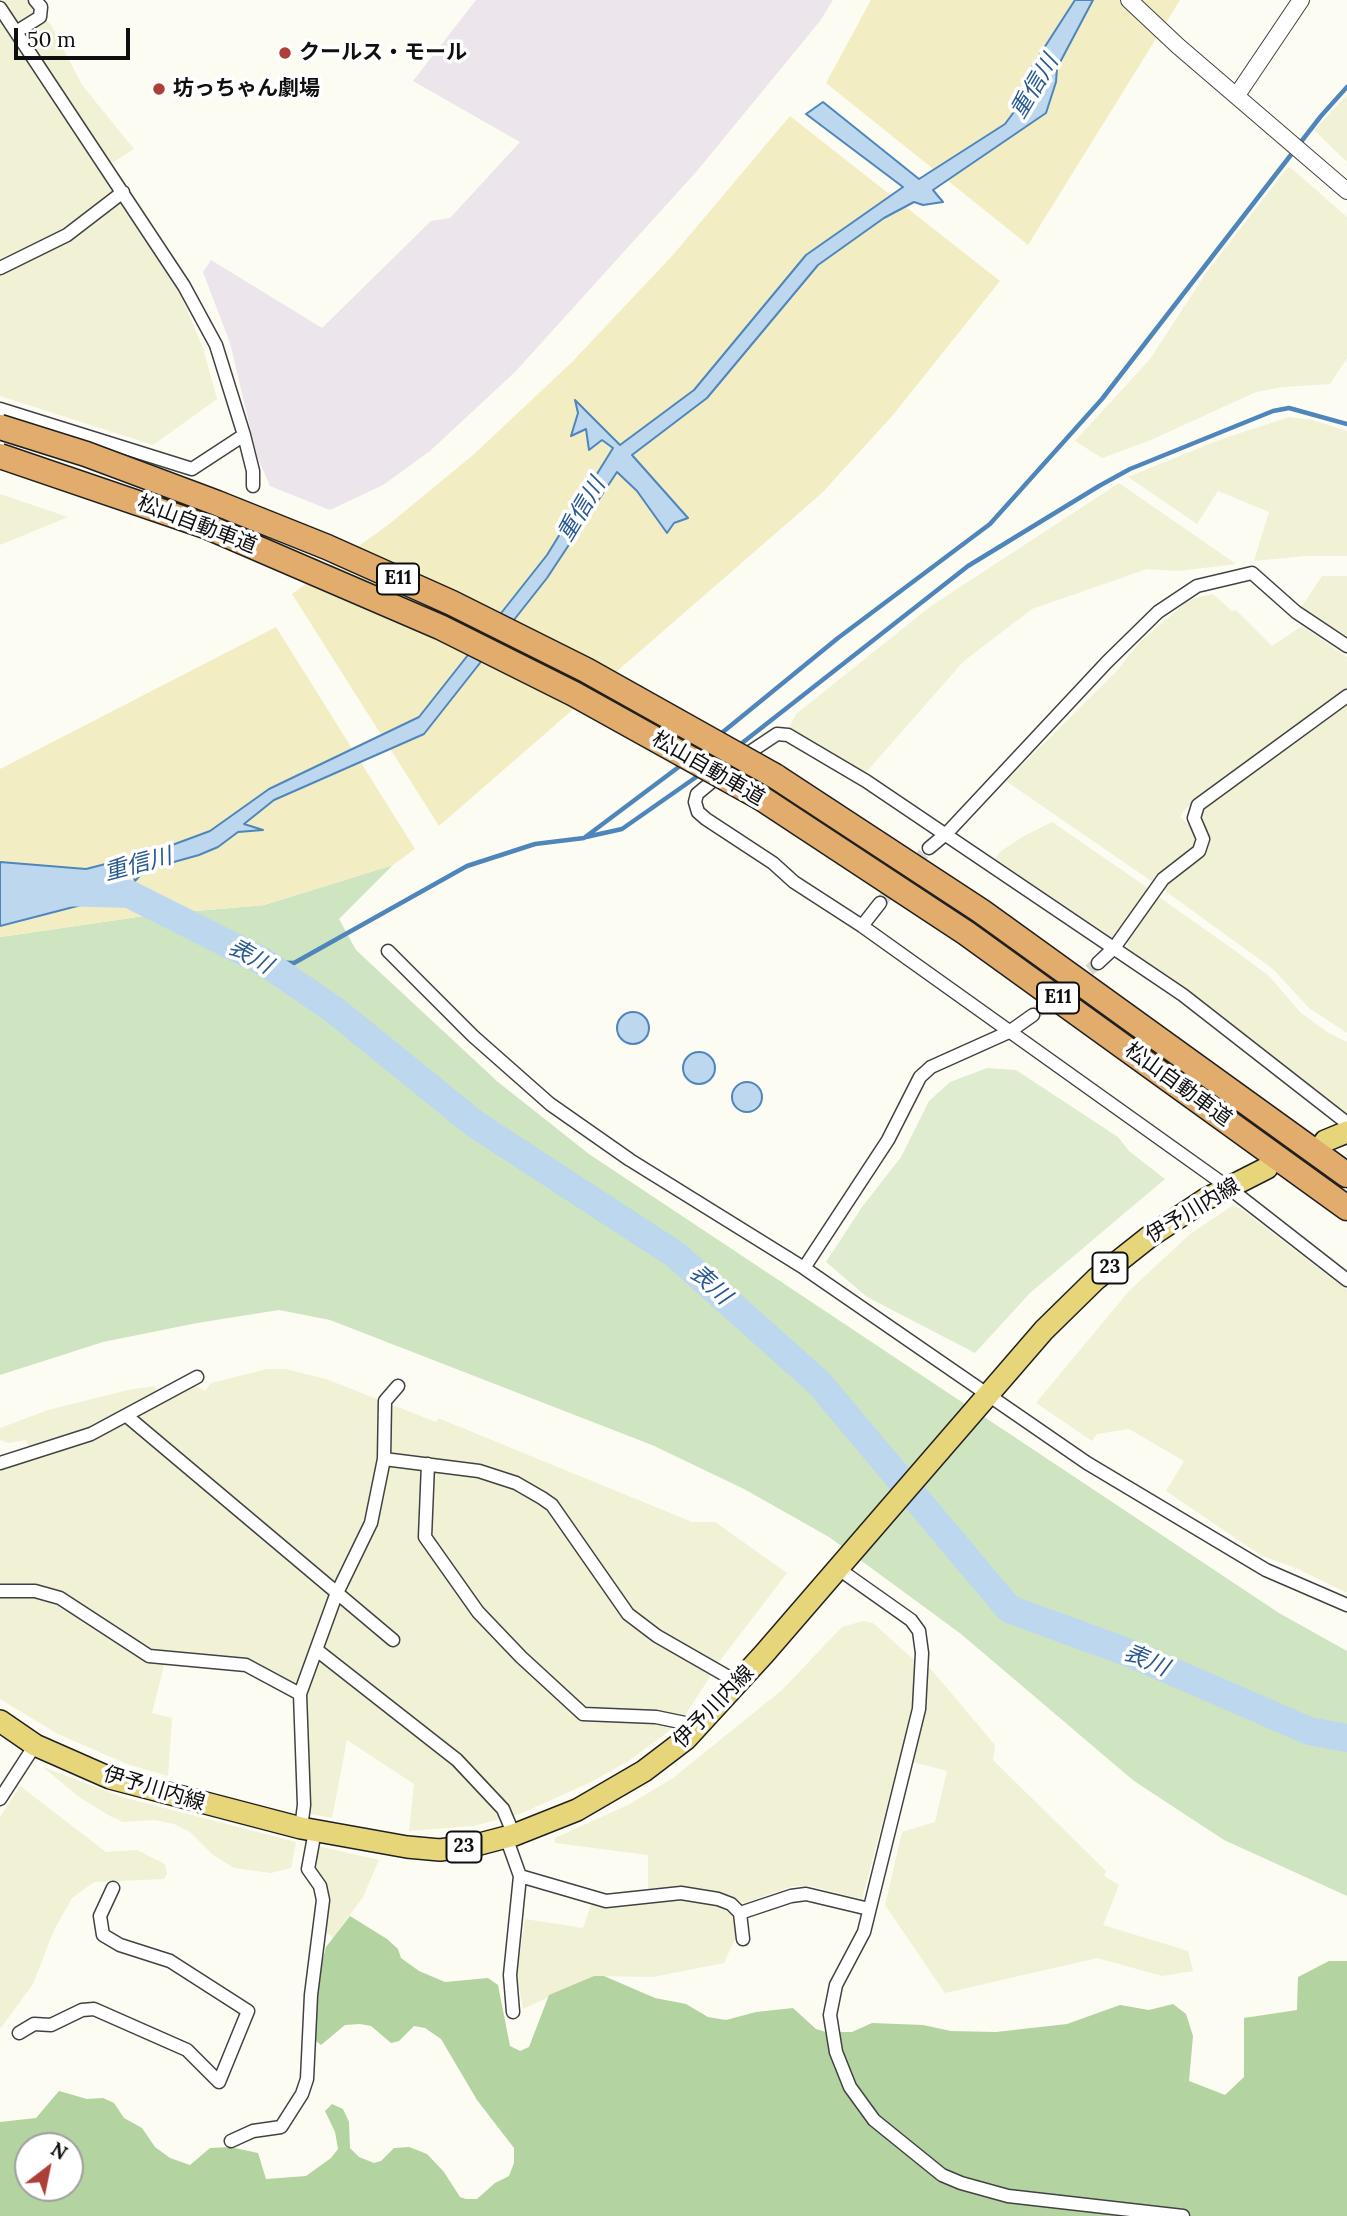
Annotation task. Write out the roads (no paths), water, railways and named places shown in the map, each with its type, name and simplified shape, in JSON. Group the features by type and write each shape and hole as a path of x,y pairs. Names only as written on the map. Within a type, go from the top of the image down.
{"highway":[{"name":"松山自動車道","path":"0,427 86,454 218,503 452,603 597,676 775,776 992,919 1347,1175"},
{"name":"松山自動車道","path":"0,456 208,527 440,627 574,694 761,798 966,933 1347,1208"}],"main road":[{"path":"1325,1141 1347,1132"},
{"name":"伊予川内線","path":"0,1721 35,1745 110,1778 308,1829 407,1847 440,1850 510,1836 601,1797 644,1771 694,1731 739,1683 983,1398 1044,1330 1096,1279 1149,1237 1206,1199 1268,1168"}],"street":[{"path":"16,32 40,17 41,7 35,0"},
{"path":"1129,0 1178,46 1347,191"},
{"path":"1237,95 1301,0"},
{"path":"0,8 184,286 216,345 244,435 254,486"},
{"path":"0,268 67,235 123,192"},
{"path":"0,409 192,469 244,435"},
{"path":"929,848 947,834 1107,662 1158,612 1196,586 1252,573 1281,601 1347,646"},
{"path":"1098,963 1114,948 1153,890 1201,848 1203,839 1194,818 1198,805 1347,696"},
{"path":"1347,1123 1183,995 947,834 788,735 777,734 753,749 697,794 695,802 698,811 706,819 862,926 1229,1188 1347,1280"},
{"path":"862,926 880,902"},
{"path":"388,951 473,1036 550,1104 630,1160 804,1268 983,1398 1266,1570 1347,1605"},
{"path":"804,1268 888,1140 920,1077 931,1067 1009,1031 1033,1015"},
{"path":"0,1463 91,1434 128,1417 197,1377"},
{"path":"231,2141 253,2131 281,2127 302,2094 307,2079 311,1995 323,1900 320,1886 308,1869 300,1694 335,1595 371,1523 384,1459 385,1401 398,1386"},
{"path":"128,1417 335,1595 393,1640"},
{"path":"384,1459 453,1465 497,1476 542,1498 552,1505 628,1614 657,1636 739,1683"},
{"path":"428,1464 425,1536 478,1612 521,1657 583,1714 656,1717 685,1723 694,1731"},
{"path":"839,1564 903,1612 919,1632 922,1643 919,1709 864,1932 836,1985 830,2015 836,2052 850,2087 874,2120 942,2175 961,2183 1008,2196 1183,2216"},
{"path":"0,1591 35,1591 60,1598 149,1656 246,1665 300,1694"},
{"path":"317,1651 457,1760 503,1809 520,1876 510,1975 513,2012"},
{"path":"0,1799 35,1745"},
{"path":"520,1876 606,1900 681,1893 718,1899 732,1904 740,1913 743,1939"},
{"path":"19,2033 34,2024 51,2025 82,2010 94,2009 187,2050 219,2082 248,2011 170,1961 120,1945 103,1935 100,1916 113,1888"},
{"path":"740,1913 790,1896 806,1895 869,1909"}],"water":[{"name":"重信川","path":"1075,0 1093,0 1057,68 1056,82 1046,113 933,190 943,202 923,205 914,202 884,218 818,265 707,398 632,455 688,518 674,523 667,533 637,491 617,472 547,578 424,734 274,800 244,824 263,830 238,832 218,847 199,855 145,870 135,881 132,872 110,880 85,904 0,926 0,862 86,869 156,851 210,831 269,789 419,717 547,555 613,448 602,440 589,450 586,429 571,436 578,413 575,400 620,445 694,390 806,255 903,187 806,114 823,102 919,179 1005,124 1025,97 1026,76"},
{"path":"633,1012 644,1017 649,1028 644,1039 633,1044 622,1039 617,1028 622,1017"},
{"path":"699,1052 710,1057 715,1068 710,1079 699,1084 688,1079 683,1068 688,1057"},
{"path":"747,1082 758,1086 762,1097 758,1108 747,1112 736,1108 732,1097 736,1086"}],"waterway":[{"path":"718,736 838,638 990,524 1102,399 1321,116 1347,87"},
{"path":"737,747 968,566 1130,469 1273,411 1289,408 1347,424"},
{"path":"264,962 294,963 467,866 535,844 584,838 684,763"},
{"path":"586,837 622,829 702,773"},
{"name":"表川","path":"57,892 129,894 264,962 333,1009 475,1124 676,1255 819,1383 1009,1609 1132,1654 1309,1731 1347,1738"}],"tunnel":[{"path":"880,903 929,848"},
{"path":"1033,1015 1098,963"}],"place":[{"name":"クールス・モール","path":"285,53"},
{"name":"坊っちゃん劇場","path":"159,89"}]}
